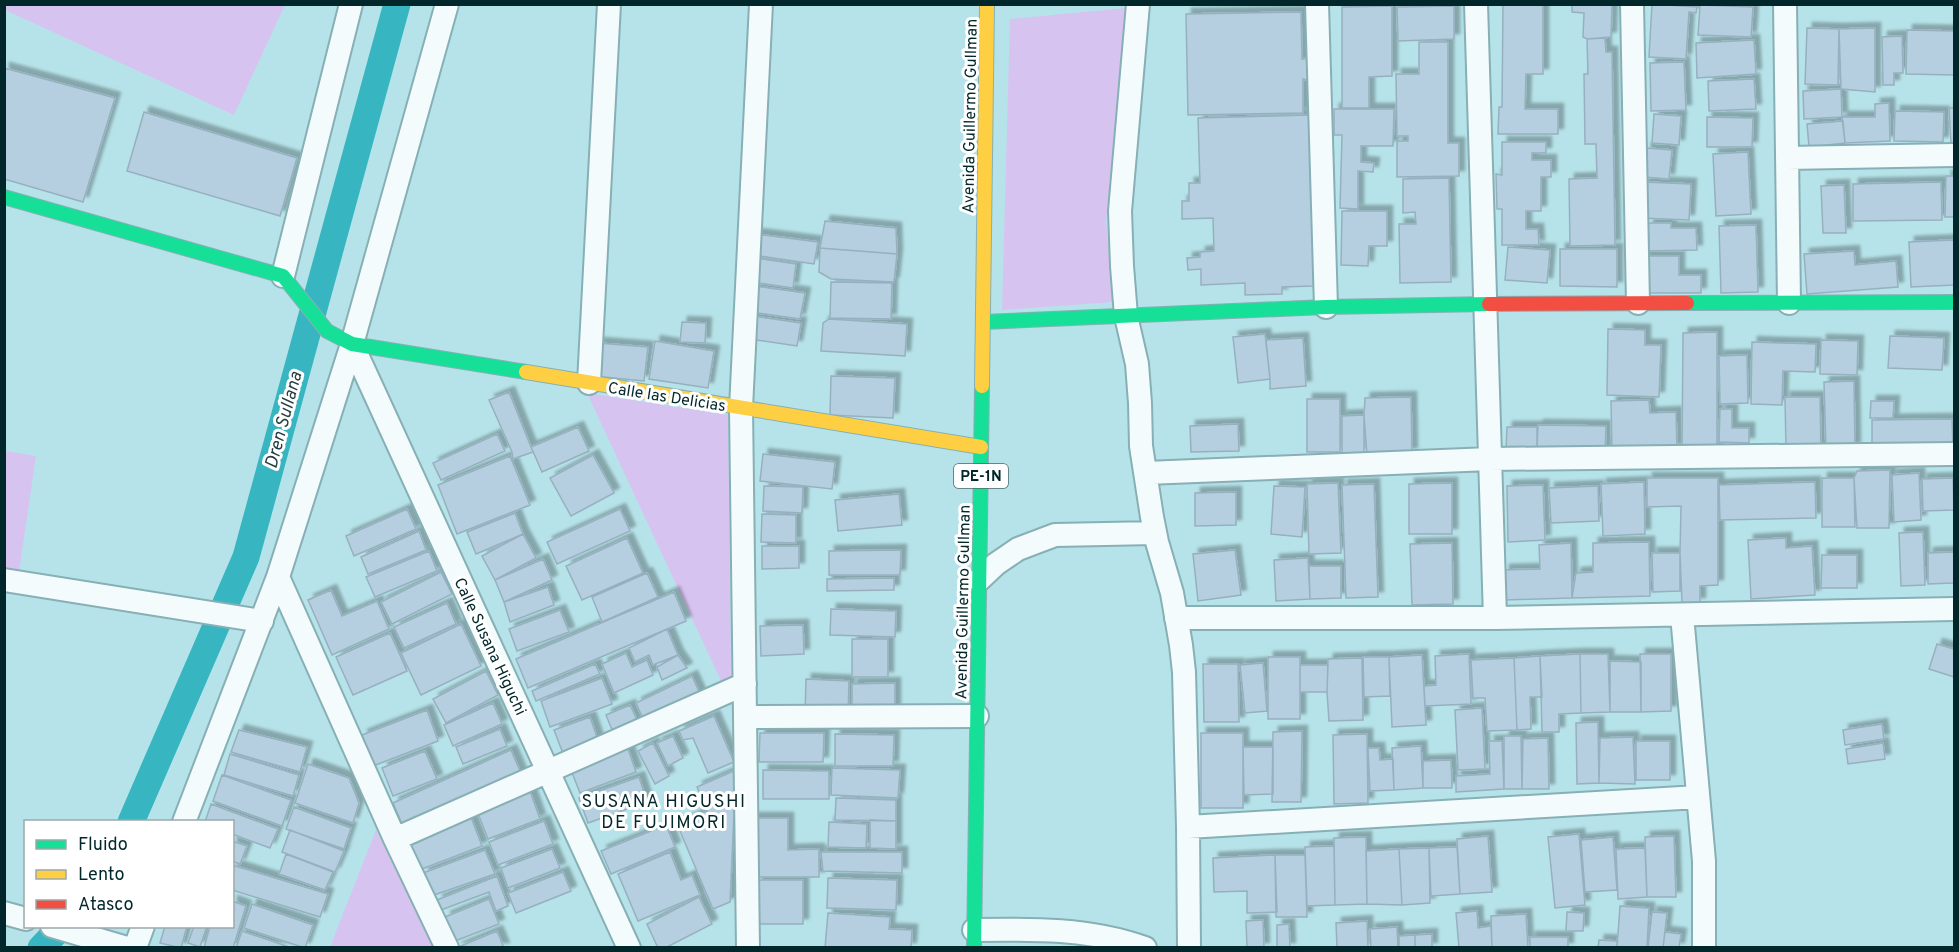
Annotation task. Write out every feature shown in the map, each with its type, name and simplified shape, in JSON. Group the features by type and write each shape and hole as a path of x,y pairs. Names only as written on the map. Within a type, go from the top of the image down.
{"street":[{"path":"4,197 285,278 351,4"},
{"path":"185,820 256,620 278,577 352,344 447,4"},
{"path":"589,383 609,4"},
{"path":"748,948 741,408 761,4"},
{"name":"Avenida Guillermo Gullman","path":"974,939 987,4"},
{"path":"1138,4 1120,211 1126,316 1137,364 1141,446 1155,533 1172,593 1184,672 1189,948"},
{"path":"1317,4 1326,308"},
{"path":"1476,4 1495,618"},
{"path":"1632,4 1638,303"},
{"path":"1785,4 1789,303"},
{"path":"1787,158 1954,155"},
{"name":"Calle las Delicias","path":"285,278 327,331 352,344 981,447"},
{"path":"983,322 1485,304 1954,302"},
{"name":"Calle Susana Higuchi","path":"352,344 629,948"},
{"path":"1146,473 1490,459 1954,454"},
{"path":"979,580 996,564 1018,549 1055,535 1155,533"},
{"path":"278,577 395,839 447,948"},
{"path":"4,580 256,620"},
{"path":"1176,618 1495,618 1954,609"},
{"path":"1682,615 1704,861 1704,948"},
{"path":"395,839 745,684"},
{"path":"745,717 977,716"},
{"path":"1188,827 1698,797"},
{"path":"56,928 119,945"},
{"path":"135,948 143,928"},
{"path":"974,939 1045,929 1078,931 1145,948"}],"shaded area":[{"path":"5,4 285,5 234,115 5,10"},
{"path":"1126,8 1106,222 1113,302 1002,310 1010,19"},
{"path":"587,393 728,415 731,677 722,683"},
{"path":"5,451 36,456 19,572 5,570"},
{"path":"376,830 435,947 330,947"}],"building":[{"path":"1572,4 1612,4 1611,37 1587,39 1583,37 1584,13 1572,12"},
{"path":"1652,4 1697,7 1696,13 1689,12 1686,59 1649,57"},
{"path":"1503,5 1543,5 1543,74 1526,74 1525,109 1558,109 1558,134 1498,134 1499,107 1502,107"},
{"path":"1700,5 1753,7 1751,37 1698,35"},
{"path":"1392,6 1392,76 1369,77 1369,108 1342,108 1342,7"},
{"path":"1454,6 1454,39 1398,41 1397,7"},
{"path":"1301,12 1302,59 1308,58 1308,80 1303,79 1303,113 1188,115 1186,14"},
{"path":"1807,28 1839,29 1838,85 1805,84"},
{"path":"1875,28 1875,92 1841,89 1839,29"},
{"path":"1907,30 1954,31 1954,75 1906,74"},
{"path":"1902,36 1903,73 1894,73 1894,85 1883,85 1882,37"},
{"path":"1605,38 1606,52 1612,52 1615,245 1570,246 1569,179 1597,178 1596,144 1585,144 1584,74 1588,74 1587,39"},
{"path":"1754,40 1756,74 1697,78 1696,43"},
{"path":"1419,42 1448,42 1448,143 1459,143 1459,176 1397,177 1397,141 1408,141 1408,136 1397,136 1396,74 1419,74"},
{"path":"1684,62 1686,110 1651,111 1650,63"},
{"path":"4,68 115,98 83,202 4,179"},
{"path":"1754,79 1756,109 1709,111 1708,81"},
{"path":"1841,89 1842,117 1804,119 1803,91"},
{"path":"1889,103 1890,141 1845,143 1842,117 1875,117 1875,104"},
{"path":"1949,108 1954,108 1954,144 1951,144"},
{"path":"1334,109 1394,109 1393,146 1361,146 1361,162 1374,163 1373,172 1358,171 1358,209 1340,208 1342,135 1334,135"},
{"path":"1895,111 1944,112 1943,142 1894,141"},
{"path":"144,112 297,158 280,216 127,171"},
{"path":"1654,114 1681,116 1679,145 1652,143"},
{"path":"1309,115 1314,286 1282,287 1282,294 1245,295 1245,283 1201,285 1201,269 1188,270 1187,258 1200,257 1200,252 1214,251 1213,218 1182,219 1182,201 1189,201 1189,183 1200,183 1198,118"},
{"path":"1707,117 1753,118 1752,147 1707,147"},
{"path":"1843,121 1845,143 1809,147 1807,124"},
{"path":"1502,142 1546,142 1546,153 1532,153 1532,160 1551,160 1551,177 1541,177 1541,211 1526,211 1526,229 1538,229 1539,245 1502,245 1502,209 1497,209 1496,174 1502,175"},
{"path":"1646,148 1672,150 1669,179 1644,177"},
{"path":"1748,152 1751,214 1716,216 1713,154"},
{"path":"1946,176 1954,176 1954,217 1945,217"},
{"path":"1449,178 1451,282 1400,283 1399,224 1416,224 1415,212 1403,213 1403,179"},
{"path":"1643,182 1691,184 1689,220 1641,218"},
{"path":"1941,182 1942,220 1853,221 1853,184"},
{"path":"1844,185 1846,233 1823,233 1821,186"},
{"path":"1342,211 1387,211 1387,246 1369,246 1368,266 1341,265"},
{"path":"825,221 896,228 897,254 820,248"},
{"path":"1648,223 1671,223 1671,228 1696,228 1697,250 1649,251"},
{"path":"1756,225 1758,292 1721,293 1719,226"},
{"path":"756,234 818,242 814,264 753,255"},
{"path":"1954,240 1954,285 1911,287 1909,242"},
{"path":"1508,247 1550,250 1547,283 1505,280"},
{"path":"820,248 897,254 894,282 831,279 819,272"},
{"path":"1560,249 1617,249 1617,287 1560,286"},
{"path":"1854,251 1855,265 1896,261 1898,287 1807,294 1804,254"},
{"path":"1643,256 1679,256 1679,275 1701,275 1701,293 1643,293"},
{"path":"756,258 796,264 793,288 752,282"},
{"path":"831,282 892,283 891,319 830,318"},
{"path":"755,286 805,293 800,319 751,312"},
{"path":"753,316 801,323 797,346 750,339"},
{"path":"829,319 907,324 905,356 821,351 823,323"},
{"path":"682,322 706,323 705,343 680,342"},
{"path":"1608,329 1645,330 1645,345 1661,345 1659,397 1607,395"},
{"path":"1717,332 1717,450 1682,450 1683,333"},
{"path":"1265,334 1270,379 1238,383 1233,337"},
{"path":"1890,336 1944,338 1942,370 1888,368"},
{"path":"1303,338 1306,386 1270,389 1266,340"},
{"path":"1821,340 1858,341 1857,375 1820,374"},
{"path":"655,341 714,351 708,388 649,379"},
{"path":"1752,342 1816,344 1815,372 1783,371 1782,405 1751,404"},
{"path":"598,343 648,347 644,381 594,376"},
{"path":"1747,355 1748,403 1720,404 1719,356"},
{"path":"831,376 895,378 893,418 830,415"},
{"path":"1854,381 1855,448 1826,448 1824,382"},
{"path":"509,392 533,452 513,459 489,400"},
{"path":"1411,397 1412,453 1367,455 1365,398"},
{"path":"1785,397 1820,397 1821,449 1786,450"},
{"path":"1307,399 1340,399 1340,452 1307,452"},
{"path":"1649,400 1650,413 1676,412 1677,449 1612,450 1611,401"},
{"path":"1871,401 1894,401 1893,418 1870,418"},
{"path":"1720,409 1732,409 1732,428 1749,428 1749,443 1719,442"},
{"path":"1364,415 1364,453 1342,453 1342,416"},
{"path":"1952,419 1953,447 1872,448 1872,420"},
{"path":"1238,424 1239,451 1191,452 1190,426"},
{"path":"1538,425 1606,426 1605,453 1537,451"},
{"path":"578,427 589,451 542,472 531,447"},
{"path":"1507,427 1537,427 1537,451 1506,450"},
{"path":"497,434 505,451 441,480 433,463"},
{"path":"763,454 835,462 832,489 760,481"},
{"path":"593,455 614,493 571,516 550,478"},
{"path":"510,456 530,505 457,534 438,485"},
{"path":"1890,470 1889,528 1857,528 1854,478 1857,471"},
{"path":"1919,473 1921,520 1894,522 1892,475"},
{"path":"1647,478 1718,478 1718,585 1700,586 1700,603 1682,603 1681,506 1647,507"},
{"path":"1822,478 1854,478 1855,527 1822,527"},
{"path":"1953,478 1954,510 1923,511 1922,479"},
{"path":"1644,482 1645,534 1603,536 1601,484"},
{"path":"1815,482 1816,518 1720,520 1719,485"},
{"path":"1338,483 1341,553 1309,554 1307,484"},
{"path":"1452,483 1452,534 1409,534 1409,484"},
{"path":"1374,484 1378,597 1346,598 1342,485"},
{"path":"1543,485 1545,540 1508,542 1507,486"},
{"path":"764,486 803,487 802,513 763,511"},
{"path":"1274,486 1305,487 1302,537 1271,534"},
{"path":"1598,486 1599,521 1551,523 1549,488"},
{"path":"1236,492 1236,525 1195,526 1195,493"},
{"path":"899,494 902,525 838,531 835,500"},
{"path":"407,509 416,529 354,556 346,536"},
{"path":"620,509 630,531 557,564 547,542"},
{"path":"515,513 523,534 476,554 467,532"},
{"path":"762,514 796,515 796,543 761,542"},
{"path":"419,531 426,550 368,574 361,557"},
{"path":"1923,532 1925,585 1901,586 1899,533"},
{"path":"523,534 536,558 495,580 482,556"},
{"path":"627,538 643,573 582,600 566,566"},
{"path":"1786,538 1786,548 1812,546 1815,595 1751,599 1748,540"},
{"path":"1649,542 1650,596 1572,598 1576,573 1593,572 1593,543"},
{"path":"1452,543 1453,604 1412,605 1410,544"},
{"path":"1571,543 1572,598 1504,600 1504,570 1540,569 1539,545"},
{"path":"762,546 799,546 799,568 762,569"},
{"path":"901,550 900,575 829,575 829,551"},
{"path":"1235,550 1241,595 1198,601 1193,554"},
{"path":"429,551 437,571 375,597 366,577"},
{"path":"1954,552 1954,583 1928,584 1928,553"},
{"path":"1652,553 1680,553 1680,591 1653,592"},
{"path":"1822,555 1857,555 1857,588 1821,588"},
{"path":"1308,558 1310,599 1276,601 1274,560"},
{"path":"543,559 552,580 504,602 495,580"},
{"path":"1309,566 1341,566 1341,598 1310,599"},
{"path":"441,572 452,594 392,624 381,602"},
{"path":"647,573 658,597 602,622 592,597"},
{"path":"894,578 894,590 827,591 827,579"},
{"path":"548,587 554,605 510,622 504,602"},
{"path":"331,590 342,616 377,601 389,629 332,655 308,600"},
{"path":"674,592 686,621 528,688 516,659"},
{"path":"447,603 456,624 404,648 394,627"},
{"path":"831,609 896,611 895,637 830,635"},
{"path":"560,610 569,632 517,651 509,629"},
{"path":"461,624 481,666 421,695 401,653"},
{"path":"803,625 804,654 761,656 760,626"},
{"path":"667,629 678,655 653,665 649,655 635,662 629,648"},
{"path":"390,633 407,671 353,695 336,657"},
{"path":"852,639 888,639 888,677 852,677"},
{"path":"1937,644 1954,649 1954,677 1929,669"},
{"path":"626,653 632,667 647,660 653,675 614,693 602,664"},
{"path":"1469,654 1471,704 1425,706 1424,686 1436,685 1435,656"},
{"path":"1580,654 1608,654 1610,712 1581,713"},
{"path":"1580,654 1581,713 1559,714 1559,732 1542,732 1540,656"},
{"path":"1640,654 1671,654 1671,711 1641,712"},
{"path":"678,655 687,668 662,680 657,667"},
{"path":"1422,655 1426,725 1392,727 1389,657"},
{"path":"1540,656 1542,697 1530,697 1531,729 1517,730 1514,658"},
{"path":"1268,657 1300,657 1300,719 1268,719"},
{"path":"1363,657 1389,657 1390,696 1364,697"},
{"path":"1362,658 1363,720 1329,721 1328,659"},
{"path":"1514,658 1517,730 1487,731 1485,698 1473,698 1471,660"},
{"path":"1610,661 1641,662 1641,712 1610,712"},
{"path":"1263,663 1267,711 1245,713 1240,665"},
{"path":"595,664 600,674 536,701 532,691"},
{"path":"1203,664 1238,664 1239,722 1204,722"},
{"path":"1300,665 1328,665 1327,692 1300,692"},
{"path":"486,671 498,695 446,723 433,699"},
{"path":"692,676 701,696 645,723 636,703"},
{"path":"602,678 612,704 550,727 541,701"},
{"path":"806,679 849,681 848,716 805,714"},
{"path":"895,683 895,717 852,717 852,684"},
{"path":"493,703 502,724 453,746 444,725"},
{"path":"630,705 640,726 615,737 606,715"},
{"path":"1482,708 1485,769 1458,770 1455,710"},
{"path":"427,710 438,741 373,766 362,735"},
{"path":"714,716 734,762 708,773 693,738 683,740 679,731"},
{"path":"590,717 599,743 564,756 554,730"},
{"path":"1598,722 1599,783 1577,784 1576,723"},
{"path":"1882,724 1884,739 1845,745 1843,730"},
{"path":"500,729 507,746 463,764 456,747"},
{"path":"239,730 307,747 300,772 231,752"},
{"path":"1302,731 1301,802 1272,802 1273,732"},
{"path":"760,733 824,733 823,762 759,762"},
{"path":"1201,733 1243,733 1243,808 1201,808"},
{"path":"835,734 894,735 893,766 835,766"},
{"path":"1367,734 1368,803 1334,804 1333,735"},
{"path":"673,736 683,758 668,766 657,743"},
{"path":"1504,736 1521,736 1522,789 1504,789"},
{"path":"1633,737 1635,784 1599,783 1600,738"},
{"path":"1548,738 1549,789 1522,789 1523,739"},
{"path":"1489,741 1502,741 1504,789 1456,792 1456,776 1490,774"},
{"path":"1636,741 1670,741 1670,780 1636,780"},
{"path":"653,743 669,776 655,784 638,751"},
{"path":"1883,743 1885,759 1848,764 1846,749"},
{"path":"1421,746 1423,788 1394,790 1392,748"},
{"path":"1243,747 1273,747 1273,794 1244,795"},
{"path":"1368,748 1379,748 1380,760 1393,759 1394,790 1370,791"},
{"path":"628,749 636,772 580,793 571,770"},
{"path":"511,750 523,778 405,831 393,803"},
{"path":"425,751 437,779 393,796 382,768"},
{"path":"230,754 299,775 293,796 224,775"},
{"path":"1451,760 1452,788 1423,788 1423,761"},
{"path":"308,764 349,778 359,803 353,823 295,803"},
{"path":"832,768 900,770 898,798 831,795"},
{"path":"736,770 730,902 713,909 677,824 707,811 697,787"},
{"path":"763,770 829,771 829,799 763,799"},
{"path":"222,775 291,800 282,826 213,801"},
{"path":"639,777 647,802 588,823 579,798"},
{"path":"530,791 540,819 488,839 477,811"},
{"path":"836,798 896,800 896,821 835,820"},
{"path":"211,804 278,829 270,848 234,835 234,820 206,820"},
{"path":"294,807 351,828 344,849 286,829"},
{"path":"471,817 482,846 414,872 403,843"},
{"path":"752,818 788,818 788,850 819,849 819,877 752,877"},
{"path":"870,820 896,821 896,849 870,848"},
{"path":"544,821 553,844 498,865 489,842"},
{"path":"829,822 867,824 866,848 828,847"},
{"path":"666,825 675,847 611,874 601,851"},
{"path":"290,830 344,851 335,872 282,852"},
{"path":"1579,834 1585,905 1555,908 1548,837"},
{"path":"1488,836 1492,892 1460,894 1457,839"},
{"path":"1674,836 1676,897 1647,897 1645,837"},
{"path":"1366,837 1367,904 1335,905 1334,838"},
{"path":"1613,837 1617,890 1585,892 1581,840"},
{"path":"234,842 247,846 240,864 234,862"},
{"path":"1334,846 1335,905 1307,906 1305,847"},
{"path":"1457,847 1460,894 1431,896 1429,848"},
{"path":"1429,848 1430,903 1402,905 1399,849"},
{"path":"1645,848 1647,897 1618,899 1616,849"},
{"path":"552,849 560,868 508,888 501,868"},
{"path":"1399,849 1402,905 1367,904 1366,851"},
{"path":"485,850 495,874 431,896 423,873"},
{"path":"670,852 681,880 692,875 700,895 638,921 618,874"},
{"path":"821,852 902,852 902,873 823,871"},
{"path":"286,854 333,872 325,890 279,874"},
{"path":"1275,855 1305,855 1307,917 1276,917"},
{"path":"1275,855 1277,912 1247,913 1247,891 1214,892 1213,858"},
{"path":"234,866 328,894 320,917 234,891"},
{"path":"563,872 571,891 516,913 508,893"},
{"path":"497,876 508,906 496,911 489,892 441,910 437,900"},
{"path":"828,878 897,880 896,910 827,908"},
{"path":"757,880 803,880 803,924 757,924"},
{"path":"699,897 712,924 665,948 658,948 647,924"},
{"path":"489,899 499,924 455,941 445,917"},
{"path":"234,902 246,906 233,948 204,948 209,928 234,928"},
{"path":"252,904 313,925 305,948 244,928"},
{"path":"1620,906 1649,908 1647,948 1617,948"},
{"path":"1477,911 1478,928 1491,926 1492,948 1459,948 1456,913"},
{"path":"1567,912 1584,913 1583,931 1566,931"},
{"path":"1652,912 1667,913 1663,948 1648,948"},
{"path":"828,913 890,917 889,929 912,930 911,948 825,948"},
{"path":"1526,914 1528,948 1492,948 1491,916"},
{"path":"1263,920 1264,948 1247,948 1246,921"},
{"path":"1367,921 1368,948 1337,948 1336,923"},
{"path":"1289,924 1290,948 1277,948 1277,925"},
{"path":"1397,927 1398,948 1371,948 1370,929"},
{"path":"164,928 186,928 181,948 160,943"},
{"path":"193,928 206,928 200,947 188,943"},
{"path":"242,931 292,948 236,948"},
{"path":"497,931 504,948 456,948"},
{"path":"1665,932 1681,934 1679,948 1663,948"},
{"path":"1432,934 1432,948 1415,948 1415,935"},
{"path":"1415,935 1415,948 1399,948 1399,936"},
{"path":"1530,937 1568,937 1568,948 1530,948"},
{"path":"1599,940 1617,941 1617,948 1598,948"}],"waterway":[{"name":"Dren Sullana","path":"132,820 246,557 397,4"},
{"name":"Dren Sullana","path":"41,948 60,928"}],"traffic: fast":[{"path":"4,197 283,276 327,331 352,344 526,372"},
{"path":"1687,303 1954,302"},
{"path":"983,322 1326,307 1489,304"},
{"path":"974,948 982,386"}],"traffic: slow":[{"path":"982,386 987,4"},
{"path":"526,372 981,447"}],"traffic: jam":[{"path":"1489,304 1687,303"}],"district":[{"name":"SUSANA HIGUSHI DE FUJIMORI","path":"664,811"}]}
